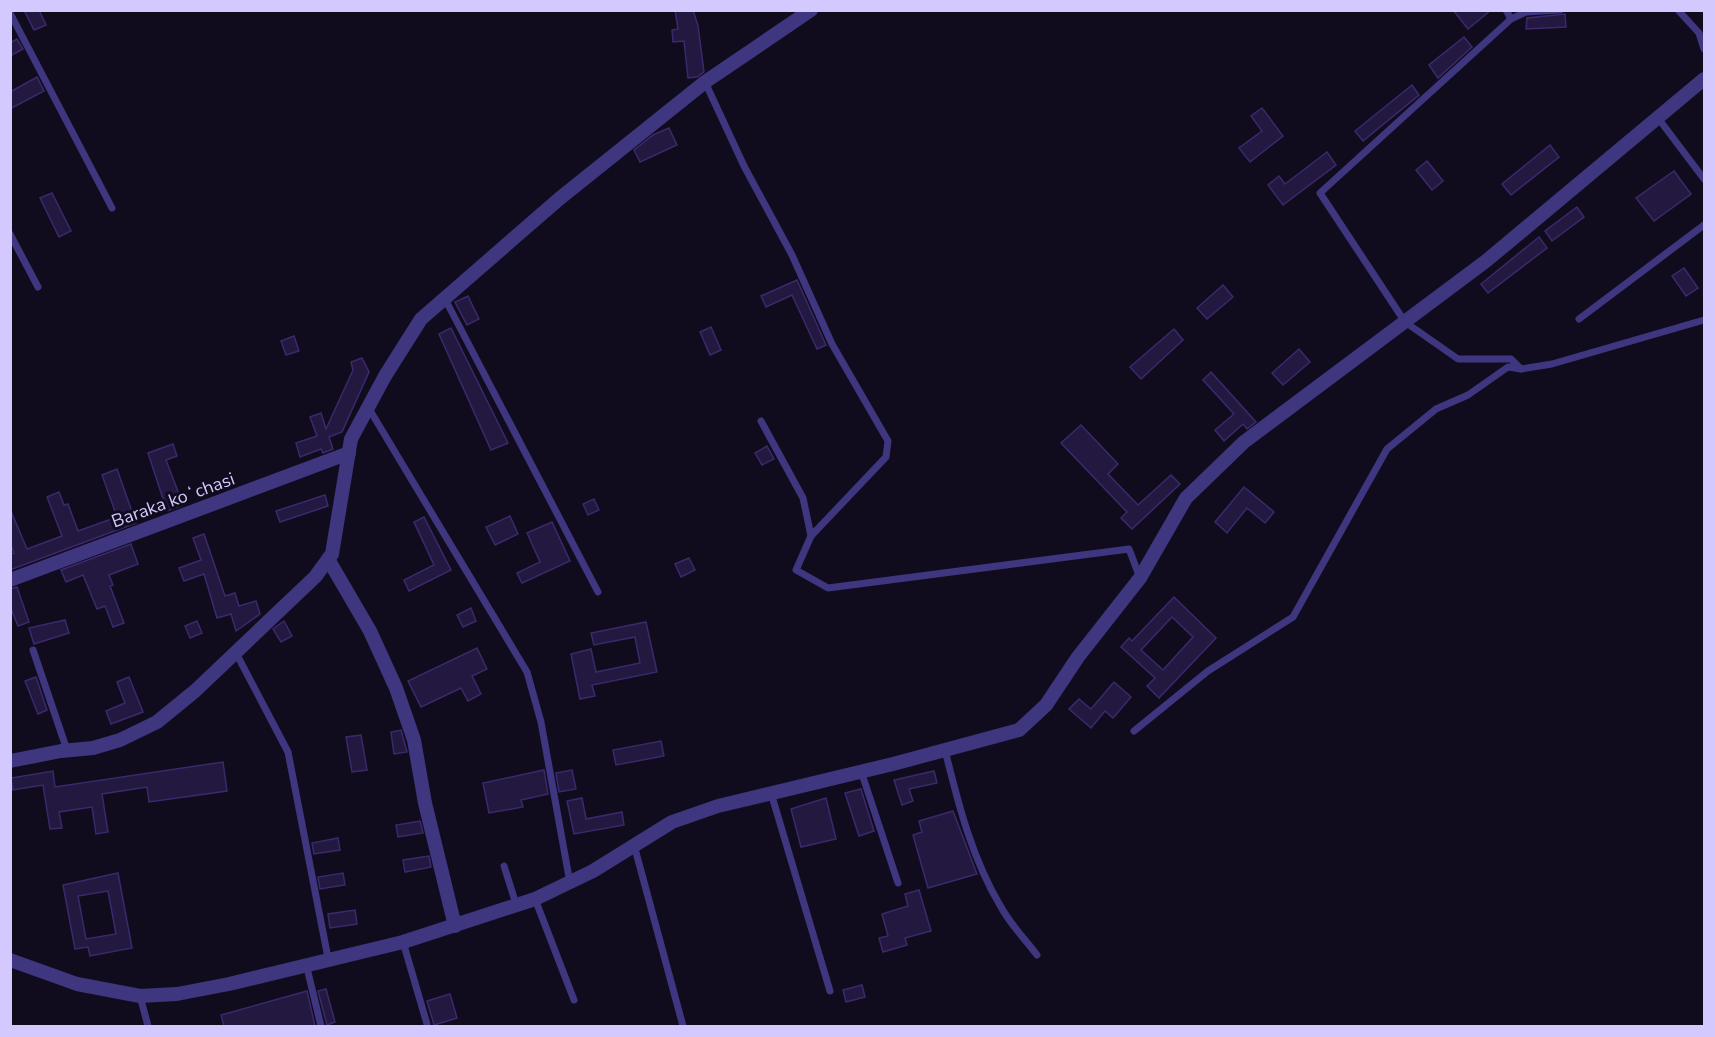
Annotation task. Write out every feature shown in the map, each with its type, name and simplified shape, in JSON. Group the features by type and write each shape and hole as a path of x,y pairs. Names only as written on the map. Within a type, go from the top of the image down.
{"street":[{"path":"10,761 67,750 93,748 120,740 157,722 195,691 315,577 332,554 351,439 421,319 443,297 559,199 705,82 811,10"},
{"path":"10,960 77,984 140,996 177,994 229,984 328,958 403,942 535,898 570,883 672,822 718,806 1018,730 1046,705 1077,657 1140,578 1186,498 1244,442 1486,261 1704,79"},
{"name":"Baraka koʻchasi","path":"10,580 349,453"},
{"path":"328,559 370,631 396,688 414,740 425,803 455,926"}],"lane":[{"path":"1506,10 1511,19"},
{"path":"1521,369 1511,359 1458,359 1405,322 1320,193 1511,19 1526,12 1560,10"},
{"path":"1678,10 1699,33 1704,49"},
{"path":"10,13 112,208"},
{"path":"705,82 744,166 792,255 832,344 888,441 886,457 811,536 796,570 828,588 1129,549 1140,578"},
{"path":"1658,118 1704,179"},
{"path":"1580,319 1704,225"},
{"path":"10,234 38,287"},
{"path":"443,297 598,592"},
{"path":"1134,731 1208,671 1293,617 1387,449 1436,409 1468,395 1508,367 1521,369 1552,364 1704,320"},
{"path":"368,407 527,672 541,722 570,883"},
{"path":"761,421 803,498 811,536"},
{"path":"33,650 67,750"},
{"path":"235,651 288,752 328,958"},
{"path":"945,750 960,811 984,872 1001,908 1037,955"},
{"path":"861,771 898,883"},
{"path":"771,793 830,991"},
{"path":"634,846 683,1026"},
{"path":"504,866 516,904"},
{"path":"535,898 574,1000"},
{"path":"403,942 427,1024"},
{"path":"306,964 321,1026"},
{"path":"140,996 148,1026"}],"building":[{"path":"24,10 39,10 46,25 34,30"},
{"path":"675,10 693,10 698,26 704,72 697,77 688,78 684,41 673,42 672,30 678,29"},
{"path":"1453,10 1491,10 1468,29"},
{"path":"1565,14 1566,27 1526,29 1527,18"},
{"path":"1464,37 1472,47 1438,78 1429,65"},
{"path":"17,39 23,49 10,56 10,43"},
{"path":"37,77 44,91 10,109 10,92"},
{"path":"1412,85 1419,95 1363,141 1355,131"},
{"path":"1262,108 1283,136 1250,162 1239,148 1262,131 1251,116"},
{"path":"669,128 677,145 640,162 634,150 653,135"},
{"path":"1550,145 1559,157 1511,195 1502,184"},
{"path":"1327,152 1336,165 1283,205 1268,185 1279,176 1285,184"},
{"path":"1427,161 1443,181 1432,190 1416,170"},
{"path":"1674,171 1691,194 1654,221 1636,198"},
{"path":"52,193 71,231 59,237 40,198"},
{"path":"1577,207 1584,217 1552,241 1545,231"},
{"path":"1539,237 1547,248 1488,293 1481,284"},
{"path":"1684,268 1698,288 1686,296 1672,276"},
{"path":"797,280 826,345 817,349 792,295 766,307 761,296"},
{"path":"1223,285 1233,297 1207,319 1197,308"},
{"path":"468,296 479,319 467,325 455,302"},
{"path":"711,327 721,350 710,355 700,332"},
{"path":"451,328 508,443 491,450 439,334"},
{"path":"1174,329 1183,340 1141,379 1130,367"},
{"path":"294,336 299,351 286,355 281,341"},
{"path":"1299,349 1310,362 1283,385 1272,373"},
{"path":"362,358 369,372 342,432 329,437 333,449 323,453 321,449 300,457 296,443 317,436 310,417 321,413 326,429 353,370 351,362"},
{"path":"1211,372 1256,422 1247,429 1243,424 1224,441 1215,430 1234,414 1203,380"},
{"path":"1081,425 1118,464 1108,474 1138,505 1171,475 1180,484 1132,529 1121,518 1127,512 1061,443"},
{"path":"173,444 177,456 166,460 182,502 181,506 167,511 148,453"},
{"path":"767,446 774,459 762,465 755,453"},
{"path":"117,469 136,523 10,570 10,555 14,553 10,543 10,509 27,549 62,536 47,497 59,492 64,505 68,504 78,531 117,517 102,475"},
{"path":"1244,487 1274,512 1265,523 1247,508 1227,533 1215,522"},
{"path":"325,495 328,506 280,522 276,511"},
{"path":"594,499 599,510 588,515 583,504"},
{"path":"510,516 518,534 495,545 486,527"},
{"path":"424,517 451,570 409,591 404,580 434,565 414,522"},
{"path":"552,522 570,561 522,583 517,573 540,562 527,533"},
{"path":"204,534 225,596 235,593 239,606 256,601 260,614 236,631 231,614 217,618 204,574 184,581 179,568 201,560 193,538"},
{"path":"131,544 138,564 109,575 113,585 110,586 124,623 113,627 105,606 97,609 83,575 66,582 61,570"},
{"path":"689,558 695,570 681,577 675,564"},
{"path":"17,587 29,622 18,626 10,606 10,589"},
{"path":"1174,597 1216,638 1159,698 1147,686 1155,678 1121,647 1129,638 1132,641","holes":["1172,617 1193,637 1163,670 1141,650"]},
{"path":"471,608 476,621 463,627 457,615"},
{"path":"65,620 69,633 34,644 29,628"},
{"path":"197,621 202,633 190,638 185,626"},
{"path":"284,621 292,636 281,642 273,629"},
{"path":"646,622 657,672 592,685 595,696 580,699 571,654 591,649 596,672 640,663 635,637 594,645 591,633"},
{"path":"477,648 487,669 472,676 481,694 468,701 461,688 421,707 408,681"},
{"path":"36,677 47,710 38,714 25,681"},
{"path":"129,677 143,712 111,724 106,711 125,703 117,682"},
{"path":"1114,682 1131,697 1113,718 1105,711 1091,728 1069,709 1079,699 1091,709"},
{"path":"401,730 407,752 394,754 391,732"},
{"path":"361,735 367,770 352,772 346,737"},
{"path":"661,741 664,756 616,765 613,750"},
{"path":"223,762 227,791 149,802 147,787 102,794 108,832 96,834 92,807 59,812 62,828 50,829 43,785 13,790 11,778 53,771 55,787"},
{"path":"544,770 548,794 521,800 523,807 489,813 483,783"},
{"path":"572,770 576,789 559,792 556,773"},
{"path":"934,771 937,783 909,789 913,801 902,805 894,780"},
{"path":"861,789 874,831 859,836 845,793"},
{"path":"582,798 586,819 622,812 624,825 574,834 567,801"},
{"path":"826,798 836,839 801,847 791,809"},
{"path":"953,811 977,874 928,888 913,835 922,832 919,821"},
{"path":"420,821 423,833 398,837 396,825"},
{"path":"338,838 340,850 314,854 312,843"},
{"path":"429,856 431,867 405,872 403,860"},
{"path":"118,873 132,948 90,956 88,947 75,949 63,885","holes":["108,891 116,934 86,939 78,896"]},
{"path":"343,873 345,885 320,889 318,877"},
{"path":"919,890 931,931 905,938 907,945 883,952 879,938 888,936 882,914 908,906 905,894"},
{"path":"355,910 357,924 330,928 328,914"},
{"path":"862,985 865,997 846,1002 843,990"},
{"path":"326,989 335,1022 327,1025 318,991"},
{"path":"307,991 315,1026 224,1026 221,1015"},
{"path":"450,994 457,1018 434,1025 427,1001"}]}
